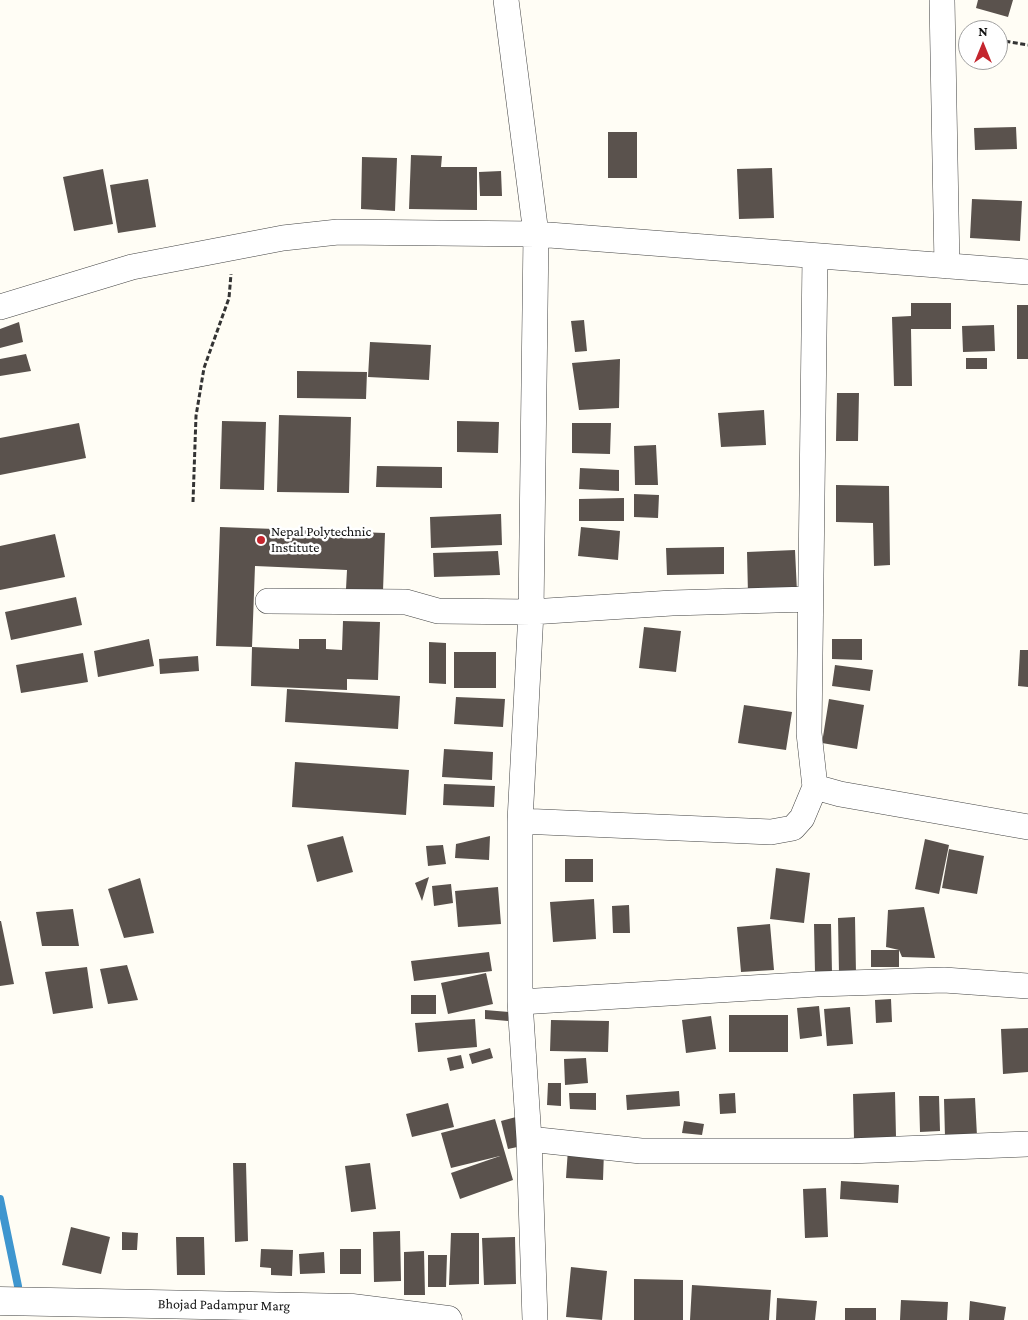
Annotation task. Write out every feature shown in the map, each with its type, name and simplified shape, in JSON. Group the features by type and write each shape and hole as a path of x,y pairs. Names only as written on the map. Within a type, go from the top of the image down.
{"street":[{"path":"506,0 536,234 531,612 520,821 520,1002 529,1139 535,1320"},
{"path":"942,0 947,266"},
{"path":"0,307 132,267 283,238 338,232 536,234 1028,272"},
{"path":"520,821 771,832 793,828 802,818 815,787 809,734 815,256"},
{"path":"268,601 406,602 438,611 531,612 672,603 810,598"},
{"path":"815,787 840,794 1028,827"},
{"path":"520,1002 817,984 924,981 1028,986"},
{"path":"529,1139 641,1151 849,1151 1028,1144"},
{"name":"Bhojad Padampur Marg","path":"0,1301 352,1308 448,1320"}],"path":[{"path":"1008,42 1028,45"},
{"path":"193,502 197,407 204,368 229,298 232,278 226,249"}],"building":[{"path":"978,0 1013,0 1008,17 976,8"},
{"path":"1016,127 1017,149 975,150 974,128"},
{"path":"608,132 637,132 637,178 608,178"},
{"path":"411,155 442,156 441,167 477,167 477,210 409,209"},
{"path":"362,157 397,158 395,211 361,209"},
{"path":"772,168 774,218 739,219 737,169"},
{"path":"103,169 113,224 74,231 63,177"},
{"path":"501,171 502,196 480,196 479,172"},
{"path":"148,179 156,227 118,233 110,185"},
{"path":"972,199 1022,201 1020,241 970,238"},
{"path":"911,303 951,303 951,329 911,329 912,386 894,386 892,317 911,316"},
{"path":"1017,305 1028,305 1028,359 1017,359"},
{"path":"584,320 587,351 575,352 571,321"},
{"path":"19,322 23,342 0,348 0,329"},
{"path":"994,325 995,351 963,352 962,326"},
{"path":"370,342 431,345 429,380 368,377"},
{"path":"26,354 31,371 0,376 0,359"},
{"path":"966,358 987,358 987,369 966,369"},
{"path":"620,359 619,408 579,410 572,363"},
{"path":"297,371 367,372 366,399 297,398"},
{"path":"837,393 859,393 858,441 836,441"},
{"path":"764,410 766,445 721,447 718,413"},
{"path":"279,415 351,417 349,493 277,492"},
{"path":"222,421 266,422 264,490 220,489"},
{"path":"457,421 499,422 498,453 457,452"},
{"path":"79,423 86,458 0,475 0,438"},
{"path":"572,423 611,423 610,454 572,453"},
{"path":"656,445 658,485 635,485 634,446"},
{"path":"377,466 442,467 442,488 376,487"},
{"path":"580,468 619,470 619,491 579,489"},
{"path":"836,485 889,486 890,565 874,566 873,523 836,522"},
{"path":"634,494 659,495 658,518 634,517"},
{"path":"624,498 624,521 579,521 579,499"},
{"path":"501,514 502,545 431,548 430,517"},
{"path":"220,527 385,533 383,591 346,589 347,570 255,566 252,647 216,646"},
{"path":"581,527 620,531 618,560 578,556"},
{"path":"55,534 65,577 0,590 0,546"},
{"path":"724,547 724,574 667,575 666,548"},
{"path":"795,550 797,592 748,594 747,552"},
{"path":"498,551 500,575 434,577 433,553"},
{"path":"76,597 82,625 11,640 5,612"},
{"path":"343,621 380,622 378,680 347,679 347,690 251,686 252,647 299,649 299,639 326,639 326,649 342,650"},
{"path":"644,627 681,631 676,672 639,668"},
{"path":"149,639 154,666 98,677 94,651"},
{"path":"832,639 862,639 862,660 832,659"},
{"path":"429,642 446,643 446,684 429,683"},
{"path":"1020,650 1028,650 1028,687 1018,686"},
{"path":"454,652 496,652 496,688 454,688"},
{"path":"83,653 88,682 21,693 16,665"},
{"path":"198,656 199,671 160,674 159,659"},
{"path":"835,665 873,670 870,691 832,686"},
{"path":"287,689 400,696 398,729 285,722"},
{"path":"456,697 505,699 503,727 454,724"},
{"path":"829,699 864,705 857,749 822,743"},
{"path":"744,705 792,712 786,750 738,743"},
{"path":"444,749 493,752 492,780 442,777"},
{"path":"295,762 409,770 406,815 292,807"},
{"path":"444,784 495,786 494,807 443,805"},
{"path":"343,836 353,872 317,882 307,845"},
{"path":"490,836 489,860 455,858 456,844"},
{"path":"925,839 949,845 939,894 915,889"},
{"path":"443,845 446,864 428,866 426,846"},
{"path":"949,849 984,856 977,894 942,888"},
{"path":"565,859 593,859 593,882 565,882"},
{"path":"776,868 810,873 804,923 770,919"},
{"path":"429,877 422,901 415,883"},
{"path":"140,878 154,933 124,938 108,889"},
{"path":"451,884 453,903 434,906 432,886"},
{"path":"498,887 501,924 458,927 455,891"},
{"path":"594,899 596,939 553,942 550,902"},
{"path":"629,905 630,933 613,933 612,906"},
{"path":"924,907 935,958 902,957 899,950 886,947 888,910"},
{"path":"73,909 79,946 42,946 36,912"},
{"path":"855,917 856,974 839,974 838,918"},
{"path":"0,921 14,984 0,986"},
{"path":"770,924 774,970 741,972 737,927"},
{"path":"814,924 831,924 832,973 815,973"},
{"path":"871,950 899,950 899,967 871,967"},
{"path":"489,952 492,971 414,981 411,961"},
{"path":"127,965 138,1000 108,1004 100,969"},
{"path":"87,967 93,1008 53,1014 45,972"},
{"path":"486,973 493,1004 448,1014 441,983"},
{"path":"411,995 436,995 436,1014 411,1014"},
{"path":"891,999 892,1022 876,1023 875,1000"},
{"path":"819,1006 822,1036 800,1039 797,1008"},
{"path":"850,1007 853,1044 827,1046 824,1009"},
{"path":"485,1010 509,1012 508,1021 485,1019"},
{"path":"729,1015 788,1015 788,1052 729,1052"},
{"path":"711,1016 716,1049 686,1053 682,1020"},
{"path":"475,1019 477,1047 418,1052 415,1023"},
{"path":"551,1020 609,1021 608,1052 550,1051"},
{"path":"1028,1028 1028,1072 1003,1074 1001,1029"},
{"path":"490,1048 493,1058 472,1064 469,1054"},
{"path":"461,1055 464,1068 450,1071 447,1058"},
{"path":"586,1058 588,1083 565,1085 564,1059"},
{"path":"548,1083 561,1083 561,1106 547,1105"},
{"path":"679,1091 680,1106 627,1110 626,1095"},
{"path":"895,1092 896,1137 854,1139 853,1094"},
{"path":"569,1093 596,1093 596,1110 570,1109"},
{"path":"735,1093 736,1113 720,1114 719,1094"},
{"path":"919,1096 939,1096 940,1131 920,1132"},
{"path":"975,1098 977,1136 945,1137 944,1099"},
{"path":"448,1103 454,1127 412,1137 406,1114"},
{"path":"516,1117 522,1146 508,1149 501,1121"},
{"path":"495,1119 513,1180 460,1199 451,1173 500,1156 451,1168 441,1133"},
{"path":"684,1121 704,1124 702,1135 682,1133"},
{"path":"568,1149 604,1151 603,1180 566,1178"},
{"path":"233,1163 246,1163 248,1241 235,1242"},
{"path":"370,1163 376,1209 351,1212 345,1166"},
{"path":"841,1181 899,1185 898,1203 840,1199"},
{"path":"826,1188 828,1237 805,1238 803,1189"},
{"path":"71,1227 110,1237 101,1274 62,1265"},
{"path":"400,1231 401,1281 374,1282 373,1232"},
{"path":"122,1232 138,1233 137,1250 122,1250"},
{"path":"451,1233 479,1233 479,1284 449,1285"},
{"path":"176,1237 204,1237 205,1275 177,1275"},
{"path":"515,1237 516,1284 484,1285 482,1238"},
{"path":"261,1249 293,1250 292,1276 271,1275 271,1268 260,1267"},
{"path":"340,1249 361,1249 361,1274 340,1274"},
{"path":"424,1251 425,1295 404,1295 404,1252"},
{"path":"324,1252 325,1273 300,1274 299,1254"},
{"path":"428,1255 447,1255 446,1287 428,1287"},
{"path":"571,1267 607,1271 602,1320 566,1317"},
{"path":"634,1279 683,1280 683,1320 634,1320"},
{"path":"692,1285 771,1290 769,1320 690,1320"},
{"path":"777,1298 817,1301 815,1320 776,1320"},
{"path":"901,1300 948,1302 947,1320 900,1320"},
{"path":"970,1301 1006,1307 1004,1320 969,1320"},
{"path":"845,1308 876,1308 876,1320 845,1320"}],"waterway":[{"path":"0,1199 18,1286"}],"place":[{"name":"Nepal Polytechnic Institute","path":"261,540"}]}
